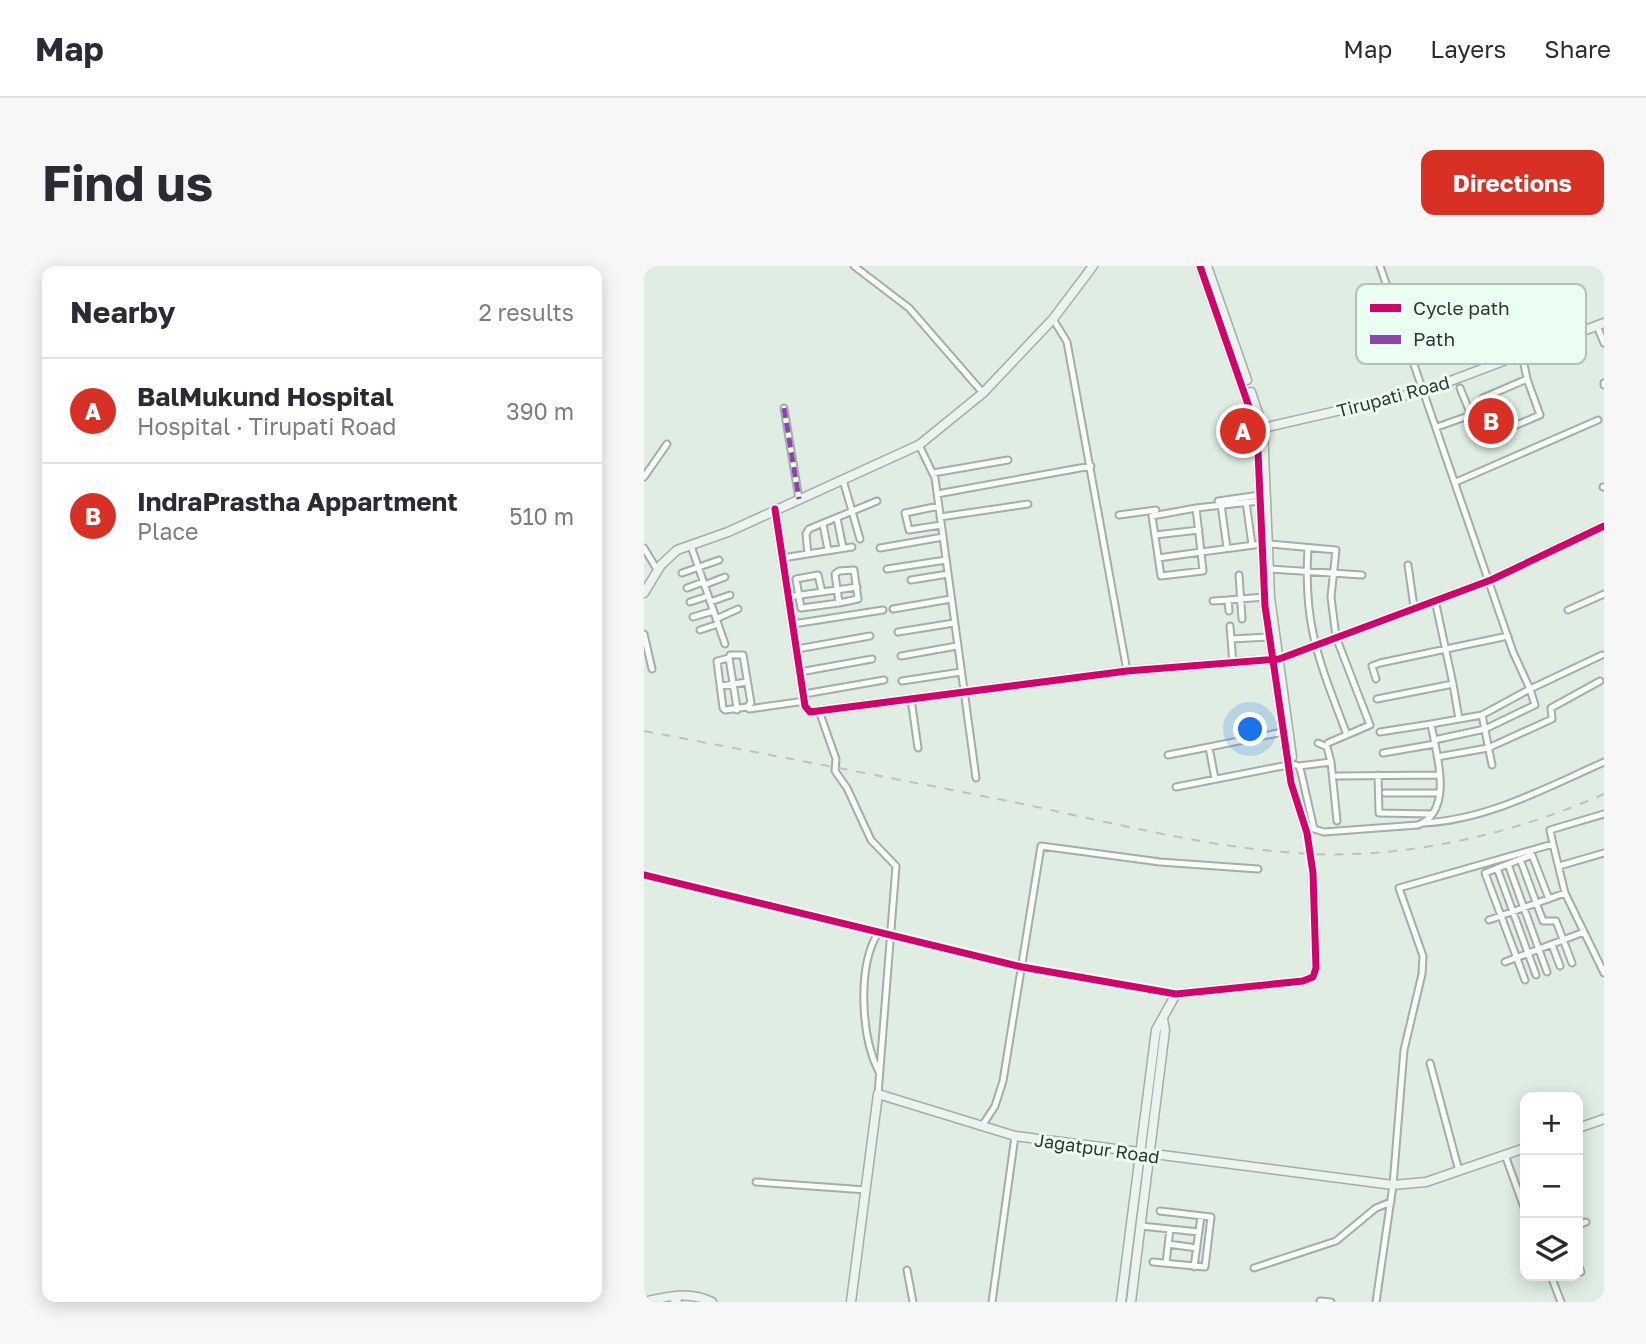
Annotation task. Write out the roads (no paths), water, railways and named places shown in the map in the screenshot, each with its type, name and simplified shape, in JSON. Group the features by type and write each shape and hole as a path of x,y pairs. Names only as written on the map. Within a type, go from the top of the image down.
{"street":[{"path":"854,266 909,308 983,393"},
{"path":"644,593 668,556 728,533 775,509 919,445 983,393 1053,319 1093,266"},
{"path":"1200,266 1260,429"},
{"path":"1207,266 1260,429 1265,597 1269,637 1276,659 1294,765 1297,783 1295,791 1307,833"},
{"path":"1380,266 1386,284"},
{"path":"1053,319 1068,342 1127,671"},
{"path":"1600,324 1604,343"},
{"path":"1383,753 1485,729 1535,705 1508,636 1414,364"},
{"name":"Tirupati Road","path":"1260,429 1424,391 1496,364"},
{"path":"1460,388 1481,440 1540,415 1524,364"},
{"path":"1437,427 1471,415 1483,398 1527,379"},
{"path":"784,408 799,499"},
{"path":"1456,482 1598,420"},
{"path":"644,477 667,444"},
{"path":"919,445 933,473 937,494 976,778"},
{"path":"933,473 1008,460"},
{"path":"937,494 1091,467"},
{"path":"843,480 860,539"},
{"path":"1196,508 1203,571 1162,577 1152,515 1221,504 1246,502 1262,497"},
{"path":"1119,515 1262,497"},
{"path":"808,554 807,531 877,501"},
{"path":"1246,502 1252,545"},
{"path":"940,517 1028,504"},
{"path":"1221,504 1227,548"},
{"path":"939,506 905,513 909,530 941,525"},
{"path":"775,509 782,558 793,596 799,606 804,609 839,603 858,599 854,570 839,571 835,574 839,603"},
{"path":"837,518 843,548"},
{"path":"823,524 828,551"},
{"path":"822,592 820,578 816,575 796,579 793,624 807,711 1127,671 1276,659 1490,580 1604,526"},
{"path":"1155,535 1199,530"},
{"path":"880,548 943,537"},
{"path":"1265,544 1283,732 1314,829 1324,832 1456,822 1499,808 1604,762"},
{"path":"1158,558 1265,544 1336,550 1331,597 1336,637 1370,725 1328,743"},
{"path":"691,546 725,645"},
{"path":"782,558 852,547"},
{"path":"644,548 658,571"},
{"path":"1308,548 1306,607 1313,645 1347,735"},
{"path":"682,573 719,560"},
{"path":"887,569 946,560"},
{"path":"1408,565 1414,607"},
{"path":"1269,569 1362,575"},
{"path":"911,580 948,574"},
{"path":"1239,575 1241,619"},
{"path":"687,587 725,577"},
{"path":"793,596 857,587"},
{"path":"1568,610 1604,594"},
{"path":"690,602 730,595"},
{"path":"1213,601 1265,597"},
{"path":"892,609 951,599"},
{"path":"1435,599 1460,719"},
{"path":"1228,600 1233,664"},
{"path":"701,630 738,609"},
{"path":"793,624 883,610"},
{"path":"694,617 713,611"},
{"path":"898,632 954,623"},
{"path":"644,634 652,669"},
{"path":"797,649 870,636"},
{"path":"1376,679 1372,666 1508,636"},
{"path":"1231,639 1269,637"},
{"path":"901,656 957,646"},
{"path":"734,654 743,655 747,682 750,706 737,710 723,708 717,661 734,654"},
{"path":"1380,732 1482,715 1602,655"},
{"path":"729,658 737,710"},
{"path":"800,672 872,659"},
{"path":"902,681 961,672"},
{"path":"724,712 884,680"},
{"path":"1437,757 1488,748 1552,719 1551,708 1600,681"},
{"path":"721,686 747,682"},
{"path":"1377,699 1454,684"},
{"path":"911,699 918,748"},
{"path":"819,711 836,759 835,771 877,848 896,866 878,1094 850,1302"},
{"path":"1482,715 1492,765"},
{"path":"1423,823 1437,805 1439,793 1437,757 1431,724"},
{"path":"1168,755 1283,732"},
{"path":"1318,743 1327,747 1331,762 1337,821"},
{"path":"1209,747 1215,779"},
{"path":"1176,787 1294,765 1331,762"},
{"path":"1378,775 1379,827"},
{"path":"1337,776 1439,775"},
{"path":"1385,793 1439,793"},
{"path":"1379,813 1432,814"},
{"path":"1604,814 1550,830 1565,893 1604,973"},
{"path":"1376,1302 1393,1185 1404,1050 1421,983 1423,956 1399,888 1553,844"},
{"path":"982,1126 995,1106 1003,1081 1041,846 1160,862 1258,869"},
{"path":"1559,866 1604,853"},
{"path":"1525,980 1485,873 1532,855 1549,899"},
{"path":"1520,859 1543,921 1556,920 1572,962"},
{"path":"1508,864 1547,972"},
{"path":"1497,868 1536,975"},
{"path":"644,875 1022,967 1175,994 1303,981 1313,977 1316,968 1313,873"},
{"path":"1489,920 1565,893"},
{"path":"1505,962 1584,932"},
{"path":"878,933 870,946 865,983 865,1026 872,1058 879,1072"},
{"path":"1552,945 1560,966"},
{"path":"1131,1302 1151,1155 1156,1030 1175,994"},
{"path":"1430,1063 1459,1171"},
{"path":"1121,1302 1140,1154 1155,1073"},
{"name":"Jagatpur Road","path":"878,1094 1015,1136 1393,1185 1426,1182 1520,1150"},
{"path":"1583,1126 1604,1118"},
{"path":"992,1302 1015,1136"},
{"path":"1505,1156 1520,1196"},
{"path":"756,1182 866,1190"},
{"path":"1254,1268 1336,1241 1376,1208 1391,1202"},
{"path":"1153,1262 1205,1268 1211,1218 1160,1211"},
{"path":"1194,1267 1201,1216"},
{"path":"1141,1226 1199,1232"},
{"path":"1166,1264 1170,1229"},
{"path":"1168,1244 1197,1248"},
{"path":"908,1270 913,1302"},
{"path":"1553,1281 1561,1302"},
{"path":"645,1301 674,1295 701,1297 712,1302"},
{"path":"1320,1301 1331,1302"}],"tunnel":[{"path":"1307,833 1313,873"}],"railway":[{"path":"644,731 1196,840 1311,854 1385,852 1460,840 1534,821 1604,794"}],"place":[{"name":"IndraPrastha Appartment","path":"1491,421"},
{"name":"BalMukund Hospital","path":"1243,431"}]}
